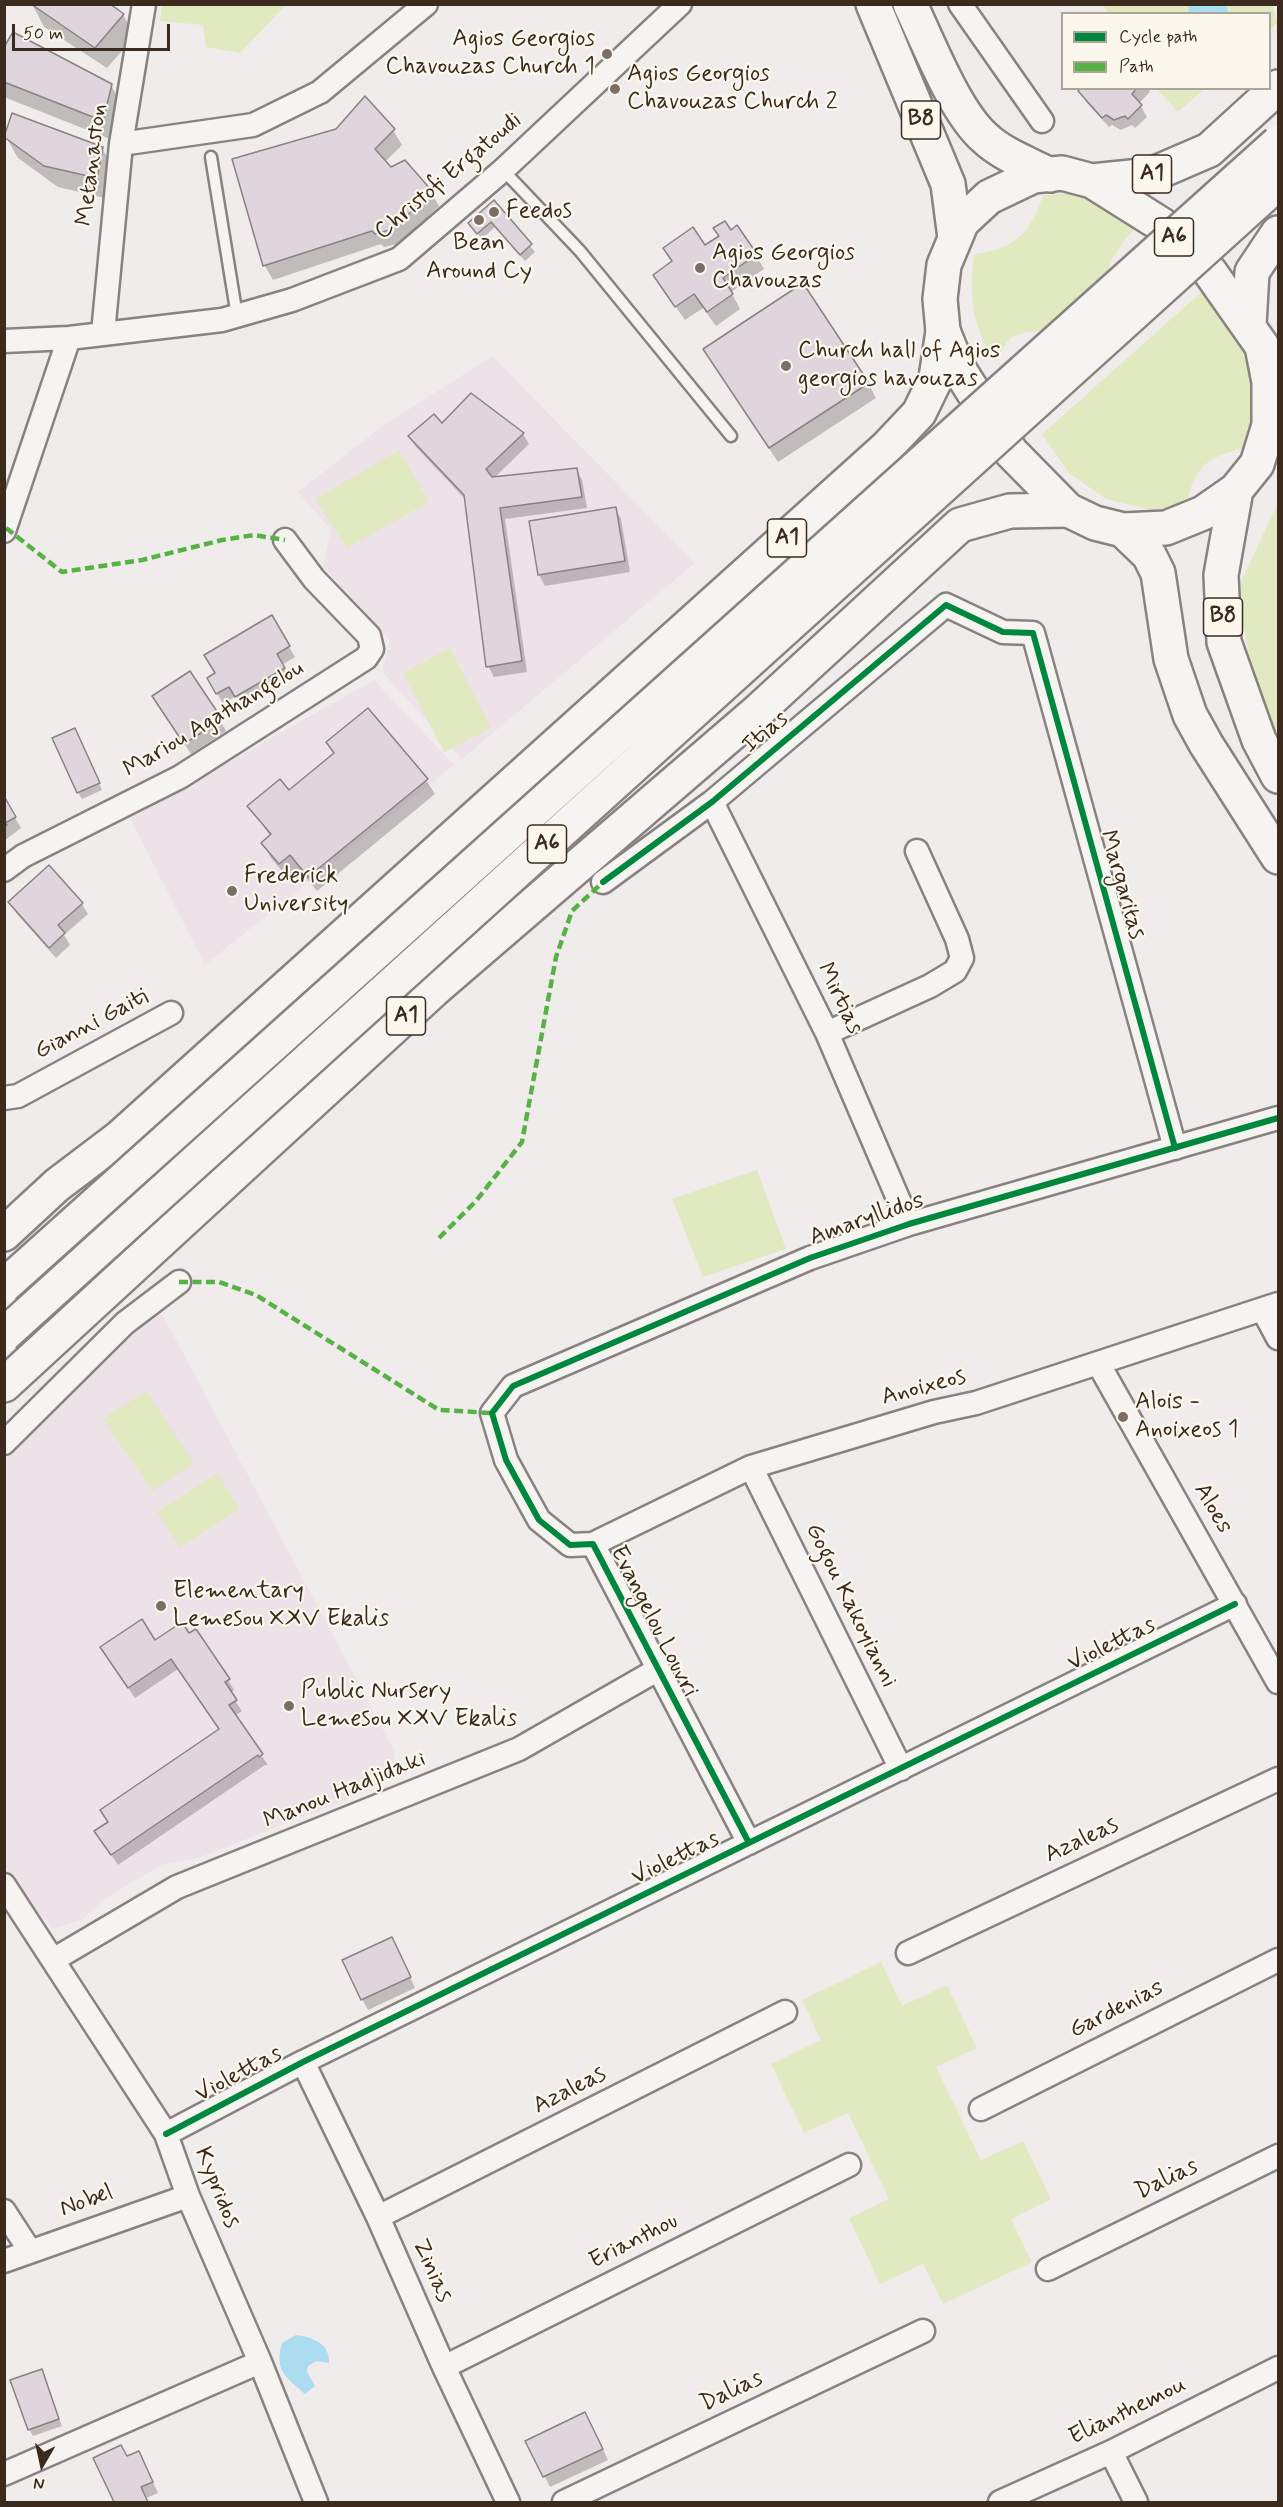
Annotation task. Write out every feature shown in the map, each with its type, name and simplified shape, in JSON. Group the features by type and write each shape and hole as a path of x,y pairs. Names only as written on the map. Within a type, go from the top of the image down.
{"main road":[{"name":"B8","path":"873,4 948,184 955,238"},
{"name":"B8","path":"910,4 965,117 985,139 1016,159 1050,175"},
{"name":"A1","path":"1092,181 1151,175 1209,150 1278,87"},
{"name":"A6","path":"4,1335 1079,342 1278,143"},
{"name":"B8","path":"1062,173 1092,181 1162,225 1210,272 1262,345 1269,382 1269,425 1257,464 1236,490 1203,513 1166,528 1123,530 1095,524 1068,510 1011,452 957,366 943,331 940,299 944,265 955,238 962,222 989,197 1033,176 1062,173"},
{"name":"A6","path":"4,1286 1079,342 1278,183"},
{"path":"1249,325 1252,272 1278,233"},
{"name":"A1","path":"57,1185 119,1138 886,448 919,413 936,378 943,331"},
{"name":"B8","path":"1236,490 1221,575 1224,642 1259,740 1278,776"},
{"name":"A1","path":"63,1332 436,988 758,711 960,525 1010,510 1068,510"},
{"name":"B8","path":"1123,530 1149,555 1158,573 1171,659 1191,715 1206,744 1278,857"},
{"path":"4,1234 57,1185"},
{"path":"4,1241 57,1185"},
{"path":"4,1374 63,1332"},
{"path":"4,1385 63,1332"}],"street":[{"name":"Metanaston","path":"103,333 121,144 144,4"},
{"path":"121,144 253,125 320,92 426,4"},
{"path":"960,4 1042,121"},
{"name":"Christofi Ergatoudi","path":"4,341 69,338 222,320 292,300 399,259 503,170 674,7"},
{"path":"5,529 69,338"},
{"name":"Mariou Agathangelou","path":"4,870 23,856 180,777 366,658 372,649 369,636 314,579 285,540"},
{"name":"Itias","path":"603,882 711,802 946,605 1003,632 1033,633"},
{"name":"Margaritas","path":"1033,633 1175,1148"},
{"name":"Mirtias","path":"711,802 827,1033 909,1224"},
{"path":"827,1033 930,986 955,971 962,958 957,939 917,851"},
{"name":"Gianni Gaiti","path":"4,1098 18,1095 171,1012"},
{"name":"Amaryllidos","path":"492,1413 513,1386 810,1258 909,1224 1278,1118"},
{"path":"4,1443 124,1323 179,1282"},
{"path":"1271,1307 1278,1338"},
{"name":"Anoixeos","path":"593,1544 751,1467 934,1412 976,1403 1271,1307"},
{"name":"Aloes","path":"1098,1363 1278,1682"},
{"name":"Evangelou Louvri","path":"492,1413 506,1460 539,1520 570,1545 593,1544 749,1844"},
{"name":"Gogou Kakoyianni","path":"751,1467 901,1769"},
{"name":"Violettas","path":"166,2134 303,2062 1235,1604"},
{"name":"Manou Hadjidaki","path":"53,1960 177,1887 519,1749 657,1670"},
{"name":"Azaleas","path":"908,1953 1278,1779"},
{"name":"Kypridos","path":"4,1885 166,2134 188,2196 260,2362 316,2502"},
{"name":"Gardenias","path":"981,2109 1278,1960"},
{"name":"Azaleas","path":"378,2217 785,2012"},
{"name":"Zinias","path":"303,2062 378,2217 444,2367 508,2502"},
{"name":"Dalias","path":"1048,2269 1278,2156"},
{"name":"Erianthou","path":"444,2367 849,2165"},
{"name":"Nobel","path":"4,2261 188,2196"},
{"path":"4,2211 30,2251"},
{"name":"Dalias","path":"564,2502 924,2331"},
{"path":"4,2474 260,2362"},
{"name":"Elianthemou","path":"1000,2502 1111,2451 1278,2368"},
{"path":"1111,2451 1136,2502"}],"lane":[{"path":"211,157 237,316"},
{"path":"503,170 580,251 731,436"}],"shaded area":[{"path":"492,356 695,563 462,759 382,672 390,640 323,566 331,530 298,492 380,428"},
{"name":"Frederick University","path":"374,680 454,765 205,965 130,818"},
{"name":"Elementary Lemesou XXV Ekalis","path":"158,1306 395,1752 391,1778 355,1796 199,1858 161,1865 106,1898 83,1919 53,1929 30,1904 5,1866 5,1459"}],"green space":[{"path":"162,4 286,5 240,53 206,47 203,25 160,21"},
{"path":"1104,5 1273,5 1277,23 1271,29 1271,12 1107,12"},
{"path":"1158,90 1203,90 1178,112"},
{"path":"1075,193 1093,196 1142,222 1126,238 1112,259 1107,280 1046,331 1026,332 1010,338 995,360 981,336 974,310 972,282 974,254 1000,248 1019,237 1033,220 1043,195"},
{"path":"1206,288 1259,364 1253,446 1226,453 1207,463 1194,479 1186,507 1153,510 1106,499 1069,473 1042,434"},
{"path":"399,450 429,502 347,548 315,499"},
{"path":"1278,503 1278,734 1266,714 1249,655 1237,590"},
{"path":"450,648 491,728 444,752 403,673"},
{"path":"757,1170 786,1249 703,1277 672,1199"},
{"path":"146,1391 194,1463 152,1491 103,1419"},
{"path":"217,1473 240,1509 180,1547 157,1512"},
{"path":"881,1962 902,2006 947,1985 977,2048 936,2067 981,2160 1023,2141 1051,2199 1011,2219 1032,2262 943,2304 923,2264 880,2284 849,2218 889,2199 848,2113 804,2133 771,2064 821,2040 802,2000"}],"water":[{"path":"296,2335 319,2342 327,2350 329,2356 329,2363 317,2361 308,2366 307,2372 315,2386 305,2394 287,2378 281,2367 282,2343"}],"building":[{"path":"31,4 110,4 124,14 95,48"},
{"path":"13,32 112,84 103,121 4,82 4,47"},
{"path":"1135,90 1132,94 1142,105 1128,119 1125,116 1114,120 1106,115 1102,118 1078,91"},
{"path":"365,96 395,129 375,149 391,167 405,160 432,191 393,229 375,234 372,231 263,266 232,159 336,129"},
{"path":"12,113 103,147 97,178 44,166 4,137"},
{"path":"494,200 532,244 520,255 491,222 477,234 468,223"},
{"name":"Agios Georgios Chavouzas","path":"725,221 731,230 737,225 757,254 723,278 733,294 707,312 694,294 675,307 653,275 672,261 663,248 693,227 705,245 719,236 713,228"},
{"name":"Church hall of Agios georgios havouzas","path":"803,283 869,383 769,448 703,349"},
{"path":"471,393 524,433 486,469 492,477 577,468 582,497 500,508 522,661 486,667 464,495 408,436 434,414 442,423"},
{"path":"616,507 625,561 538,575 529,521"},
{"path":"272,615 290,646 277,654 285,668 235,697 229,687 216,694 207,678 215,673 204,655"},
{"path":"190,671 222,719 184,744 152,696"},
{"path":"368,708 428,779 308,877 290,855 279,864 261,843 271,834 247,806 280,779 289,790 334,753 326,742"},
{"path":"75,728 100,783 77,793 52,738"},
{"path":"4,796 16,817 5,823 7,825 4,827"},
{"path":"49,865 83,903 58,925 65,933 49,948 8,902"},
{"path":"142,1619 155,1640 182,1622 189,1633 196,1629 230,1679 225,1682 237,1700 229,1705 263,1754 259,1757 258,1755 111,1855 94,1831 108,1822 100,1810 219,1729 171,1659 128,1688 100,1647"},
{"path":"392,1937 411,1977 361,2000 342,1960"},
{"path":"42,2369 59,2419 28,2430 10,2380"},
{"path":"585,2412 603,2449 543,2477 525,2441"},
{"path":"121,2445 127,2456 139,2451 153,2482 141,2487 148,2502 114,2502 93,2458"}],"waterway":[{"path":"1207,4 1209,12"}],"marked path":[{"path":"6,528 62,572 142,560 222,540 254,535 285,540"},
{"path":"439,1238 476,1201 522,1142 556,957 572,911 603,882"},
{"path":"179,1282 219,1282 256,1295 439,1410 492,1413"}],"cycle path":[{"path":"603,882 712,802 946,605 1003,632 1033,633 1175,1148"},
{"path":"749,1843 593,1544 570,1545 539,1520 506,1460 492,1413 513,1386 810,1258 909,1224 1278,1118"},
{"path":"166,2134 303,2062 1235,1604"}],"place":[{"name":"Agios Georgios Chavouzas Church 1","path":"607,54"},
{"name":"Agios Georgios Chavouzas Church 2","path":"615,89"},
{"name":"Feedos","path":"494,212"},
{"name":"Bean Around Cy","path":"479,220"},
{"name":"Agios Georgios Chavouzas","path":"700,268"},
{"name":"Church hall of Agios georgios havouzas","path":"786,366"},
{"name":"Frederick University","path":"232,891"},
{"name":"Alois - Anoixeos 1","path":"1123,1417"},
{"name":"Elementary Lemesou XXV Ekalis","path":"161,1606"},
{"name":"Public Nursery Lemesou XXV Ekalis","path":"289,1706"}]}
